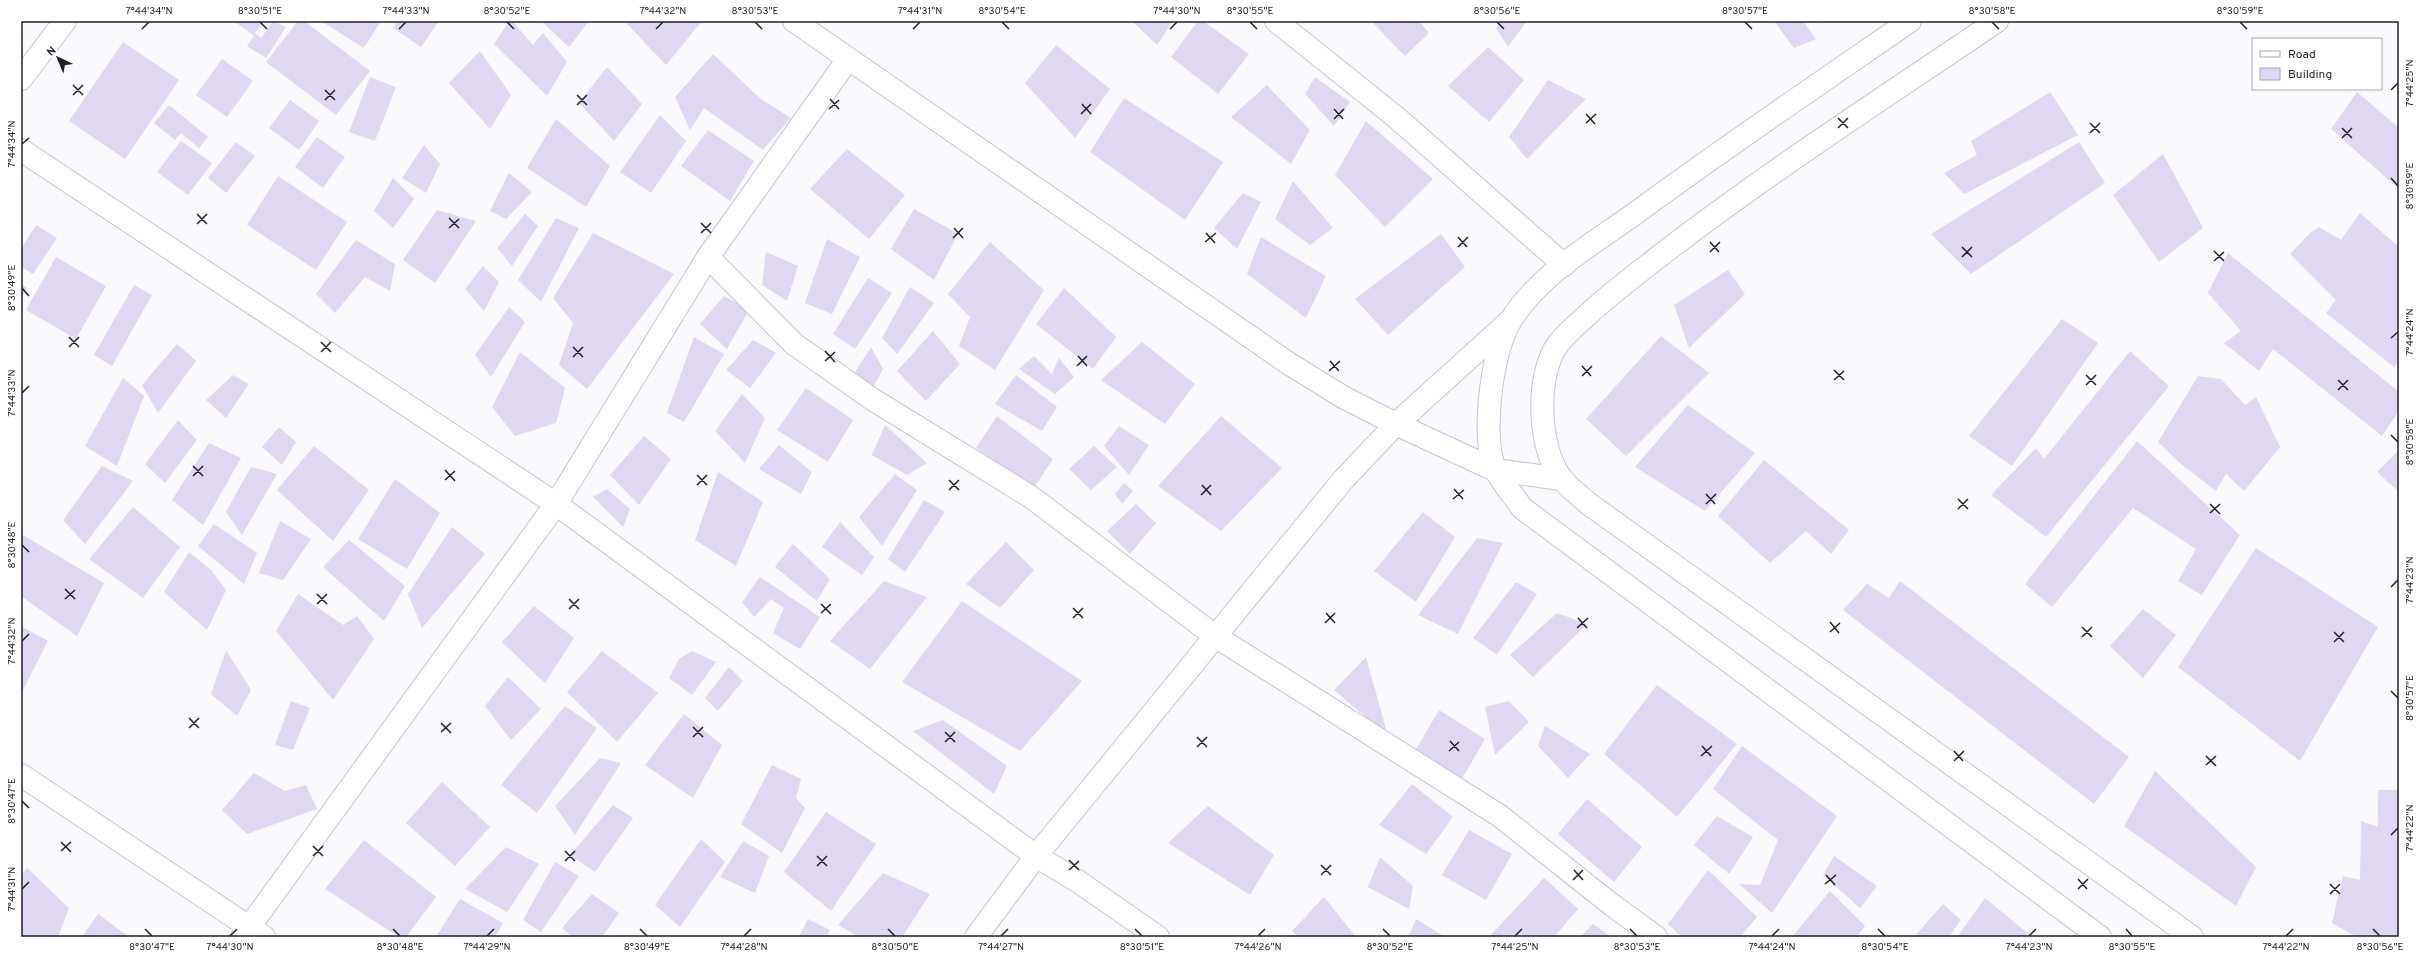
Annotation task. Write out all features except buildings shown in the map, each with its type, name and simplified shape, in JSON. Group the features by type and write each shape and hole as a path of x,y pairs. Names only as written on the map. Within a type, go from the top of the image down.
{"street":[{"path":"21,79 65,21"},
{"path":"794,21 1288,363 1343,397 1396,424 1495,470 1562,479"},
{"path":"1276,21 1397,118 1564,265"},
{"path":"976,937 1036,856 1215,636 1343,480 1396,424 1510,321 1532,293 1564,265 1722,150 1910,21"},
{"path":"1996,21 1743,193 1611,293 1557,345 1546,370 1542,403 1543,428 1549,456 1562,479 1589,504 2192,937"},
{"path":"21,775 252,934 556,504 708,257 848,59"},
{"path":"21,150 556,504 1036,856 1079,882 1158,937"},
{"path":"708,257 794,344 872,399 1032,497 1215,636 1500,816 1612,906 1656,937"},
{"path":"1510,321 1499,353 1490,393 1488,436 1495,470 1522,508 2100,937"}]}
